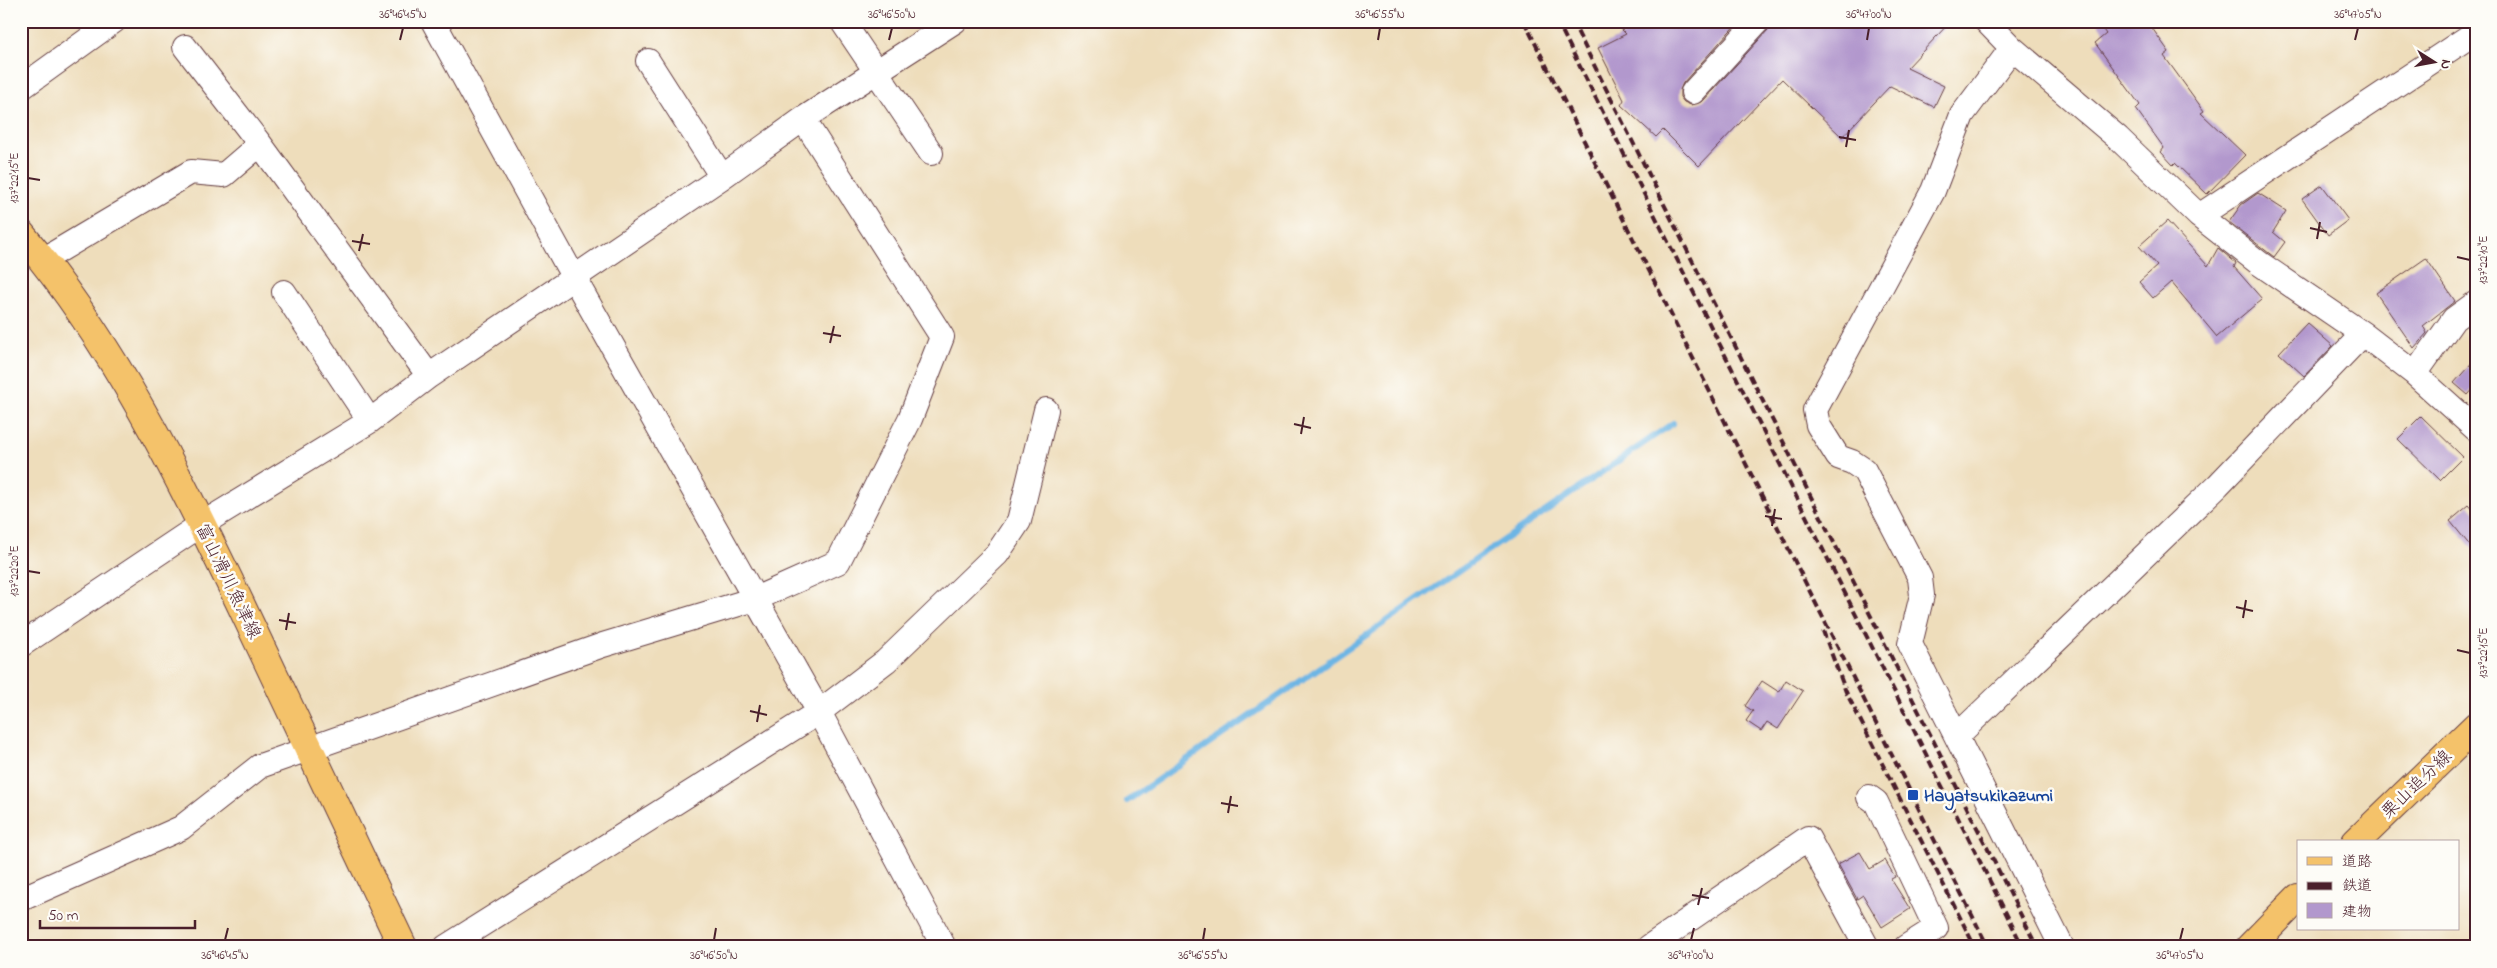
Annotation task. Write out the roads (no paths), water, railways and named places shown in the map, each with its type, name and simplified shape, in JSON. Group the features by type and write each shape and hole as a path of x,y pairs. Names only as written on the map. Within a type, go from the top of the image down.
{"main road":[{"name":"富山滑川魚津線","path":"21,234 70,294 134,395 202,524 404,947"},
{"name":"栗山追分線","path":"2358,840 2476,726"},
{"path":"2250,947 2297,899"}],"street":[{"path":"21,88 114,21"},
{"path":"433,21 574,278 819,712 944,947"},
{"path":"842,21 931,153"},
{"path":"21,645 202,524 370,421 428,376 722,177 803,119 955,21"},
{"path":"1693,92 1758,21"},
{"path":"2062,947 1910,644 1922,595 1920,578 1864,470 1852,462 1838,457 1818,424 1815,410 1933,191 1962,115 2002,31 2199,216 2259,263 2363,334 2416,374 2476,429"},
{"path":"2199,216 2476,32"},
{"path":"185,47 260,144 428,376"},
{"path":"648,61 722,177"},
{"path":"21,899 181,828 260,766 603,645 755,599 838,562 910,419 942,337 803,119"},
{"path":"44,260 190,172 224,175 260,144"},
{"path":"284,292 370,421"},
{"path":"2416,374 2454,319 2476,303"},
{"path":"1957,736 2218,485 2363,334"},
{"path":"446,947 819,712 886,661 997,554 1019,521 1046,410"},
{"path":"1869,797 1876,802 1936,928 1906,947"},
{"path":"1649,947 1808,838 1867,947"}],"waterway":[{"path":"1127,801 1673,423"}],"railway":[{"path":"1524,21 1988,947"},
{"path":"1557,21 2023,947"},
{"path":"1572,21 2037,947"},
{"path":"1823,631 1846,692 1975,947"}],"place":[{"name":"Hayatsukikazumi","path":"1913,795"}]}
